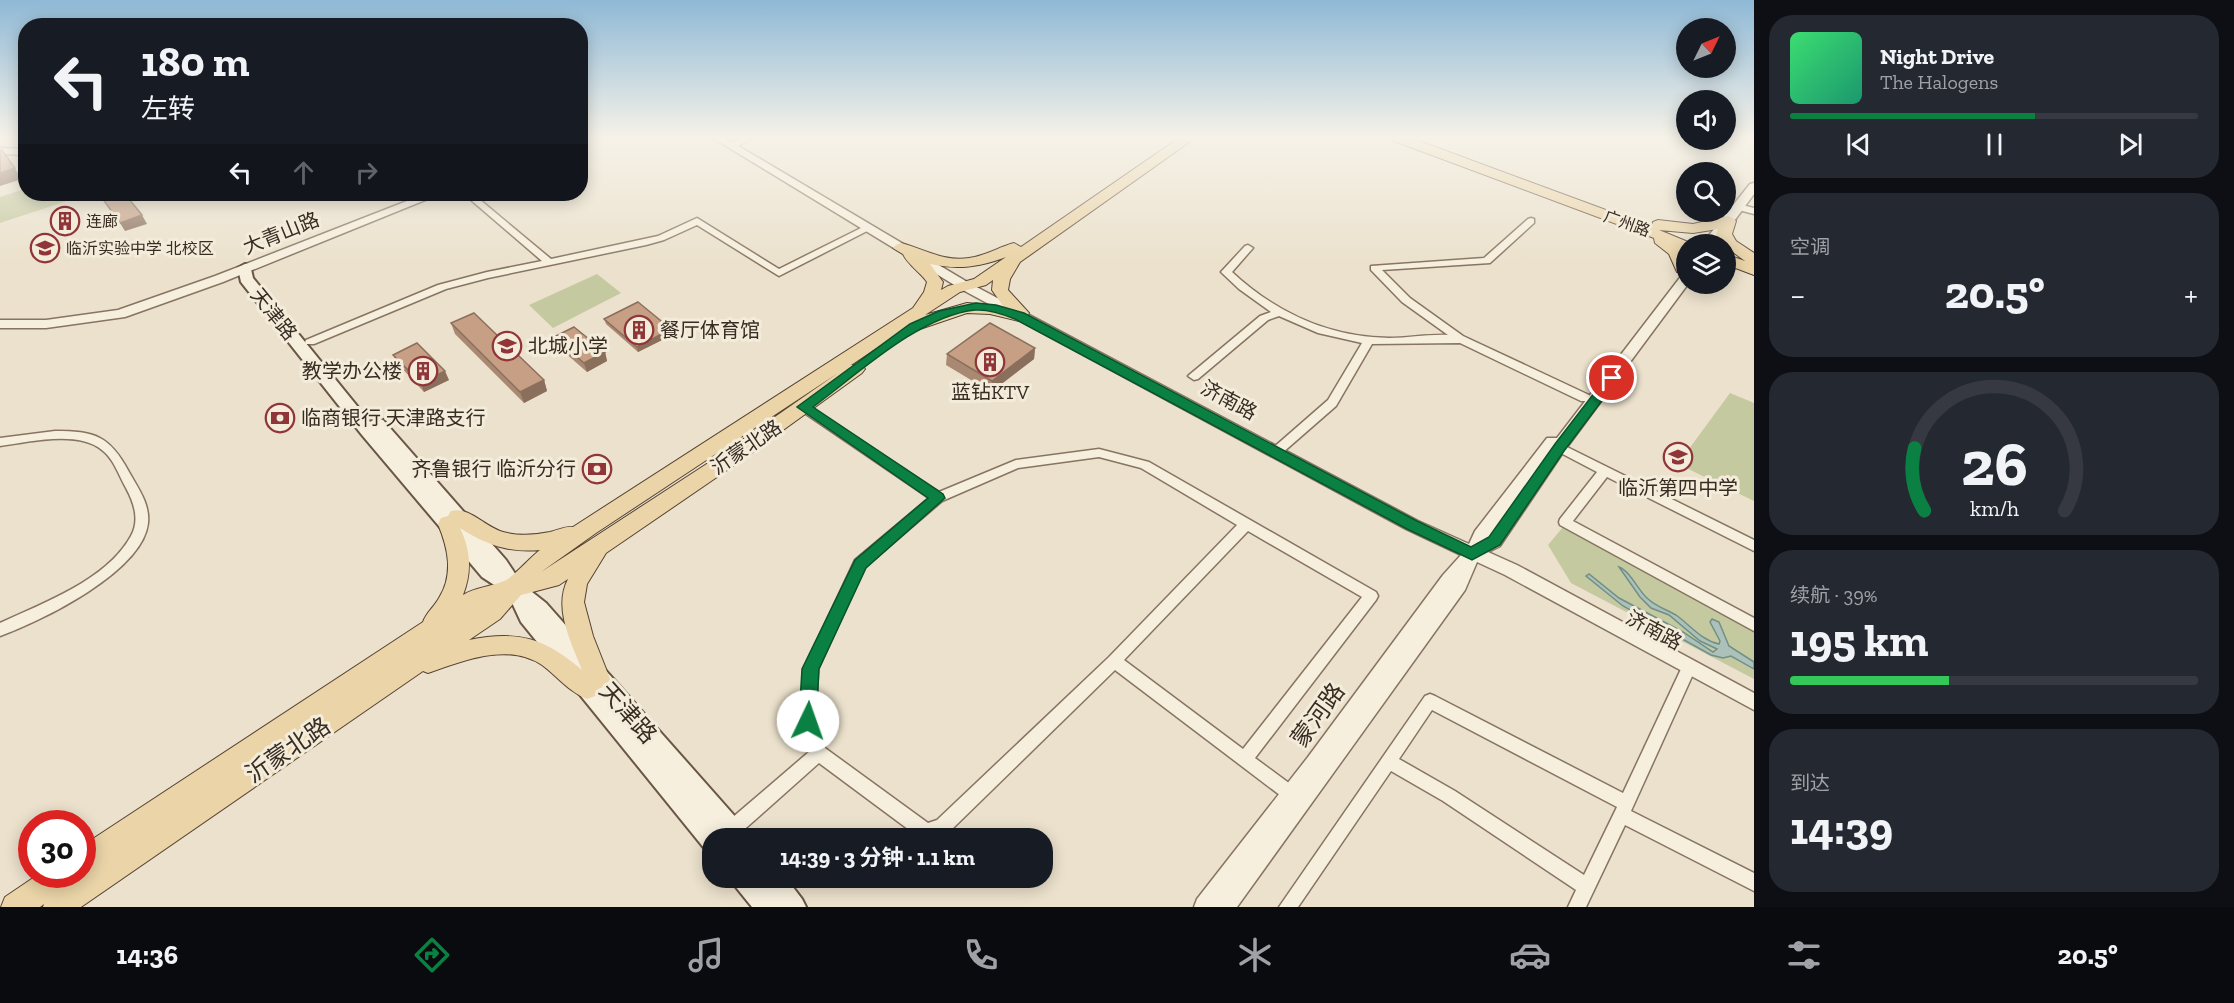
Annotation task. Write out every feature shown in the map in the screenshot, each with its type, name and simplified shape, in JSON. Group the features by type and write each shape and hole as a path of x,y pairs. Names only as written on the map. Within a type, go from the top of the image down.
{"main road":[{"name":"沂蒙北路","path":"57,907 492,612 515,589 534,565 589,527 910,324 962,294 964,286 980,282 1112,180"},
{"name":"沂蒙北路","path":"1018,251 1124,180"},
{"name":"广州路","path":"1519,180 1645,225 1678,234"},
{"name":"广州路","path":"1529,180 1676,239"},
{"path":"1645,225 1692,230 1708,229 1726,222"},
{"path":"1728,222 1724,234 1731,244 1754,261"},
{"path":"1645,225 1676,252"},
{"path":"901,248 940,263 958,265 971,264 1018,251"},
{"path":"901,248 926,268 935,282 932,293 910,324"},
{"path":"1018,251 1000,279 999,290 1021,315"},
{"path":"1736,254 1754,261"},
{"path":"1736,264 1754,271"},
{"name":"天津路","path":"245,268 255,275 310,342 453,521 489,572 515,589 528,616 729,828"},
{"name":"天津路","path":"245,268 246,279 368,431 453,521"},
{"path":"1736,269 1754,271"},
{"path":"910,324 976,306 996,308 1021,315"},
{"name":"沂蒙北路","path":"96,853 478,597 551,579 804,407 910,324"},
{"path":"453,521 491,536 526,542 556,539 589,527"},
{"path":"418,636 440,616 455,586 459,567 453,521"},
{"path":"592,683 576,621 572,595 583,572 596,554 617,535"},
{"path":"403,672 449,655 505,645 538,651 592,683"},
{"name":"天津路","path":"592,683 703,828"},
{"path":"15,907 43,888"},
{"path":"751,888 767,907"},
{"path":"779,888 794,907"}],"street":[{"name":"济南路","path":"788,180 964,286 1472,554 1505,577 1754,708"},
{"path":"1736,210 1754,186"},
{"name":"大青山路","path":"0,324 46,324 120,314 416,201"},
{"path":"476,201 550,263"},
{"path":"1738,207 1754,211"},
{"path":"310,342 442,287 487,275 643,243 697,221 779,273 868,228"},
{"path":"1531,221 1487,261 1374,268 1406,300 1467,342 1585,398"},
{"path":"1248,248 1226,272 1240,287 1276,313 1350,338 1390,341 1437,336 1467,342"},
{"name":"蒙河路","path":"1224,907 1459,585 1481,535 1676,282"},
{"name":"蒙河路","path":"1205,907 1449,580 1472,554 1494,541 1676,284"},
{"path":"1194,376 1264,318 1276,313"},
{"path":"1414,338 1424,327 1424,313"},
{"name":"济南路","path":"1021,315 1382,509 1472,554 1511,570 1754,702"},
{"path":"1277,450 1332,402 1370,340"},
{"path":"804,407 938,498"},
{"path":"0,442 63,435 93,439 107,447 137,496 144,516 136,540 112,567 85,587 0,630"},
{"path":"1559,447 1754,546"},
{"path":"1245,759 1371,596 1145,465 1099,453 1016,464 938,498 860,564 811,669 808,721 819,753 926,832 942,827 1114,661 1246,524"},
{"path":"1605,471 1565,522 1754,625"},
{"path":"1114,661 1291,794"},
{"path":"1577,907 1687,672"},
{"path":"1288,907 1430,701 1754,882"},
{"path":"741,828 819,753"},
{"path":"1388,761 1449,796 1587,887"}],"green space":[{"path":"18,191 18,201 67,201 0,223 0,197"},
{"path":"597,274 621,293 553,328 529,305"},
{"path":"1730,393 1754,403 1754,501 1678,464"},
{"path":"1563,527 1754,629 1754,679 1571,583 1548,545"}],"water":[{"path":"1619,567 1627,572 1650,601 1676,615 1707,639 1719,644 1720,641 1710,622 1712,619 1719,622 1729,646 1754,662 1754,669 1731,656 1723,658 1711,655 1623,606 1586,576 1589,574 1619,598 1683,632 1713,652 1717,649 1700,641 1669,615 1651,608 1640,597"}],"building":[{"path":"104,201 131,201 142,215 120,223"},
{"name":"餐厅体育馆","path":"638,302 671,329 637,347 604,319"},
{"path":"474,313 544,380 520,392 451,323"},
{"name":"蓝钻KTV","path":"990,323 1035,348 992,381 947,354"},
{"path":"574,327 605,352 584,363 554,337"},
{"name":"教学办公楼","path":"417,343 445,371 421,383 393,355"}],"place":[{"name":"连廊","path":"65,221"},
{"name":"临沂实验中学 北校区","path":"45,248"},
{"name":"餐厅体育馆","path":"639,330"},
{"name":"北城小学","path":"507,346"},
{"name":"蓝钻KTV","path":"990,362"},
{"name":"教学办公楼","path":"423,371"},
{"name":"临商银行 天津路支行","path":"280,418"},
{"name":"临沂第四中学","path":"1678,457"},
{"name":"齐鲁银行 临沂分行","path":"597,469"}],"route":[{"path":"808,721 811,669 860,564 938,498 804,407 915,326 943,314 976,306 996,308 1020,316 1440,540 1472,554 1494,541 1559,447 1612,378"}]}
